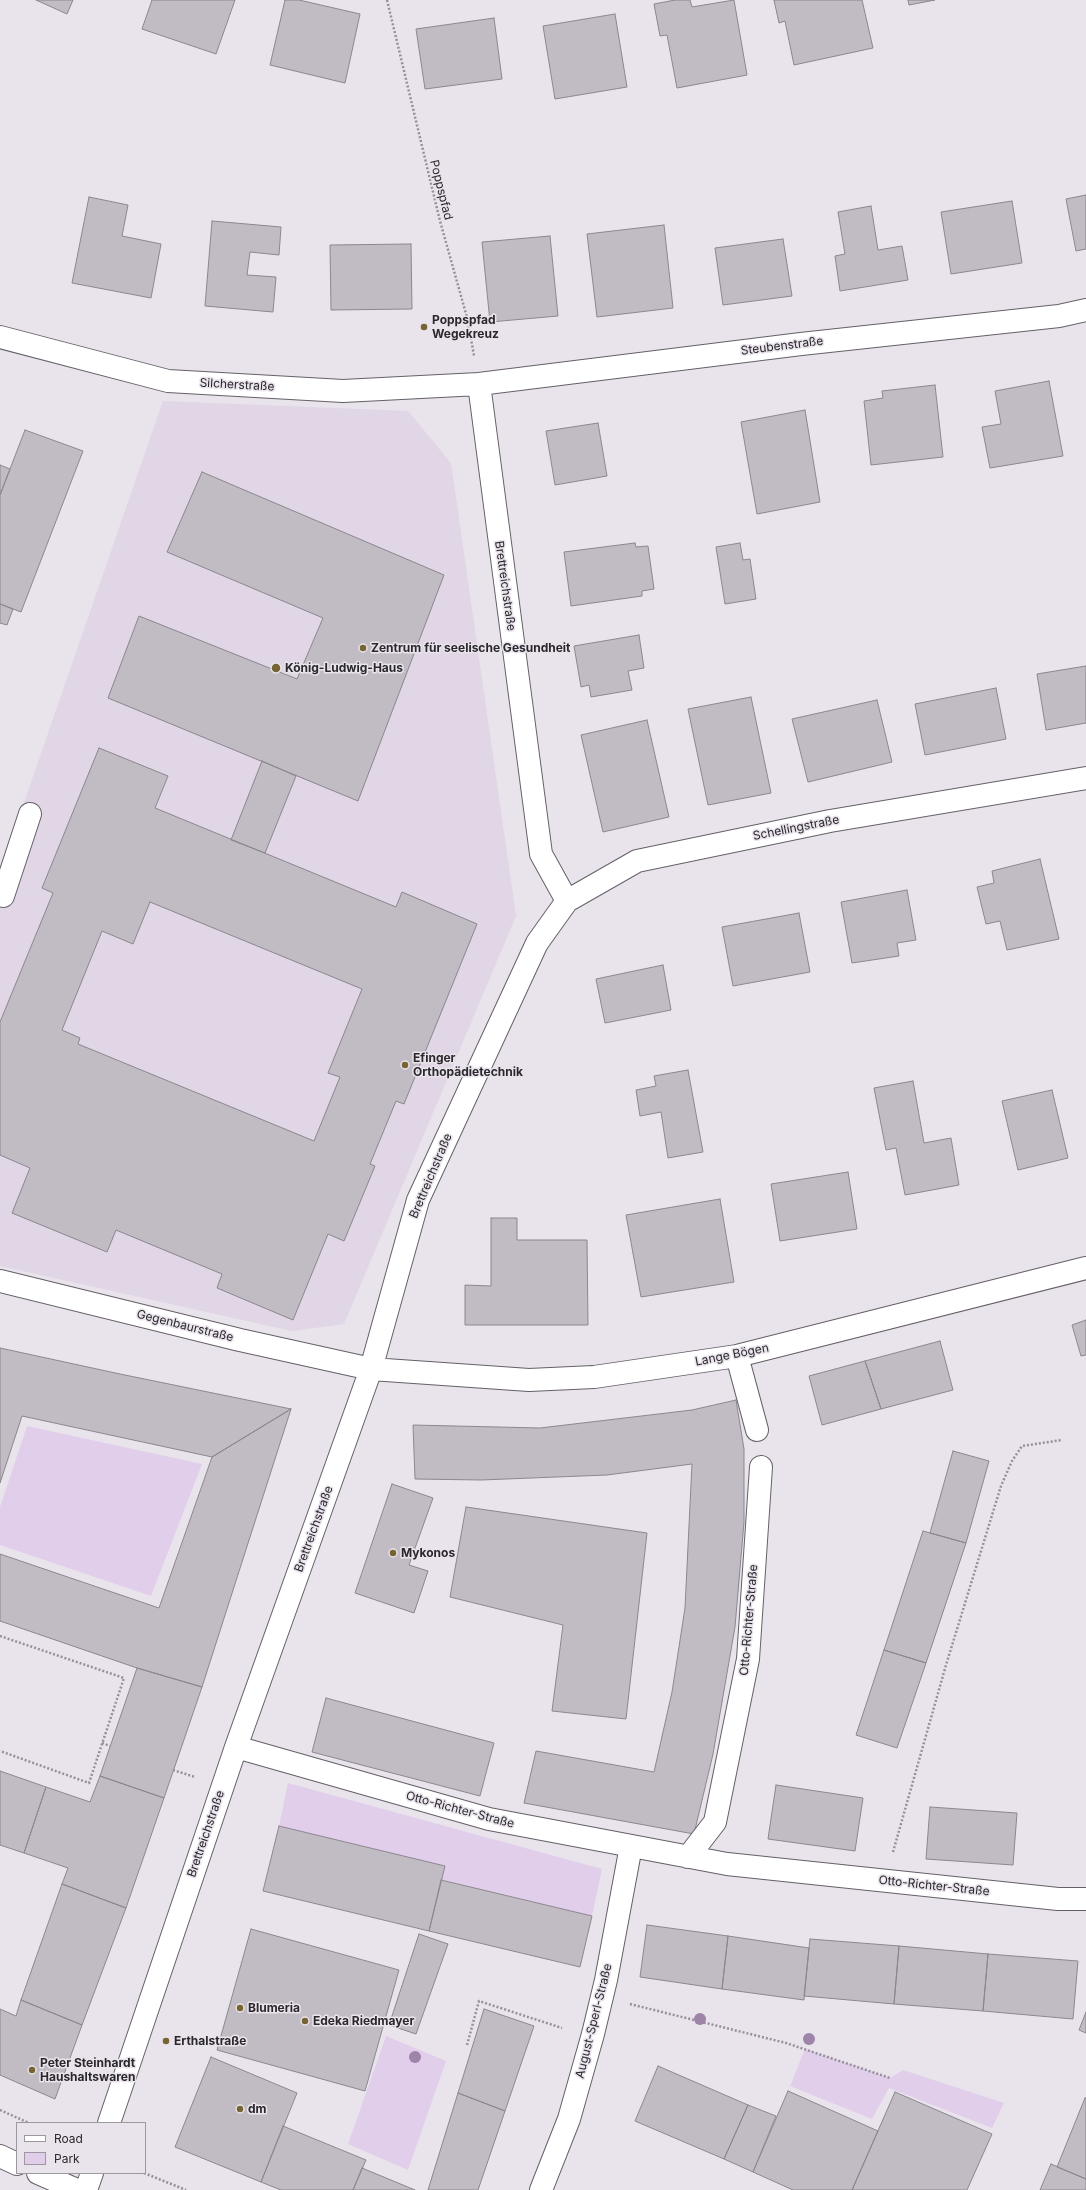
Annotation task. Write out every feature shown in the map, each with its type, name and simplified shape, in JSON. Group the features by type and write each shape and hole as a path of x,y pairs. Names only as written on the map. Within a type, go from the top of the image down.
{"street":[{"name":"Steubenstraße","path":"479,384 801,344 1059,316 1086,310"},
{"name":"Silcherstraße","path":"0,337 168,381 343,391 479,384"},
{"name":"Brettreichstraße","path":"479,384 541,854 567,901"},
{"name":"Schellingstraße","path":"537,943 567,901 637,861 830,821 1086,778"},
{"path":"1,899 30,814"},
{"name":"Brettreichstraße","path":"109,2122 236,1747 371,1369 418,1200 537,943"},
{"name":"Lange Bögen","path":"371,1369 529,1380 594,1378 737,1356 1086,1268"},
{"name":"Gegenbaurstraße","path":"0,1281 240,1340 371,1369"},
{"path":"737,1356 757,1430"},
{"name":"Otto-Richter-Straße","path":"688,1857 715,1822 748,1659 761,1467"},
{"name":"Otto-Richter-Straße","path":"236,1747 489,1819 727,1864 1058,1899 1086,1899"},
{"name":"August-Sperl-Straße","path":"541,2190 569,2119 594,2034 631,1846"},
{"path":"0,2156 16,2164"},
{"path":"40,2174 77,2190"},
{"path":"86,2190 92,2174"}],"path":[{"name":"Poppspfad","path":"387,0 440,221 468,321 479,384"},
{"path":"885,1881 946,1665 1001,1486 1012,1461 1022,1446 1062,1440"},
{"path":"0,1636 124,1678 89,1783 0,1751"},
{"path":"102,1742 110,1746"},
{"path":"602,1997 786,2043 890,2078"},
{"path":"467,2045 479,2001 562,2028"},
{"path":"0,2110 27,2122"},
{"path":"146,2174 186,2190"}],"shaded area":[{"name":"König-Ludwig-Haus","path":"163,401 408,411 451,463 516,916 344,1324 292,1331 0,1266 0,872"}],"green space":[{"path":"27,1426 202,1464 151,1596 0,1545 0,1507"},
{"path":"288,1783 602,1869 592,1916 441,1880 444,1866 279,1826"},
{"path":"386,2036 446,2061 408,2170 348,2144"},
{"path":"805,2049 890,2078 903,2070 1004,2103 992,2128 889,2088 872,2119 790,2086"}],"building":[{"path":"36,0 73,0 67,14"},
{"path":"152,0 235,0 216,54 142,29"},
{"path":"285,0 299,0 360,14 345,83 270,65"},
{"path":"675,0 690,0 692,7 734,0 747,75 677,88 667,35 660,36 654,4"},
{"path":"774,0 862,0 873,48 794,65 785,21 779,23"},
{"path":"908,0 935,0 909,5"},
{"path":"615,14 627,87 555,99 543,26"},
{"path":"494,18 502,79 425,89 416,29"},
{"path":"1086,195 1086,249 1076,251 1066,199"},
{"path":"89,197 128,205 122,236 161,244 151,298 72,283"},
{"path":"1012,201 1022,263 951,274 941,212"},
{"path":"871,206 878,250 902,246 908,280 840,291 835,256 845,254 838,212"},
{"path":"212,221 281,227 279,255 250,252 247,275 276,277 273,312 205,306"},
{"path":"664,225 673,308 597,317 587,234"},
{"path":"550,236 558,316 490,322 482,242"},
{"path":"783,239 792,296 723,305 715,248"},
{"path":"411,244 412,309 331,310 330,245"},
{"path":"1049,381 1063,456 990,468 982,427 1001,424 995,391"},
{"path":"935,385 943,457 871,465 864,401 883,398 882,391"},
{"path":"805,410 820,502 757,514 741,422"},
{"path":"598,423 607,476 555,485 546,431"},
{"path":"25,430 83,451 21,612 0,604 0,495"},
{"path":"0,465 10,469 0,495"},
{"name":"Zentrum für seelische Gesundheit","path":"202,472 444,575 358,801 108,698 139,616 297,679 323,618 167,552"},
{"path":"635,543 636,547 648,546 654,589 642,591 642,596 571,606 564,552"},
{"path":"740,543 743,560 750,559 756,599 725,604 716,547"},
{"path":"0,604 13,609 7,625 0,623"},
{"path":"639,635 644,668 628,671 632,690 591,697 589,685 581,687 574,646"},
{"path":"1086,666 1086,723 1046,730 1037,674"},
{"path":"996,688 1006,739 925,755 915,704"},
{"path":"751,697 771,793 708,805 688,709"},
{"path":"877,700 892,762 808,782 792,719"},
{"path":"647,720 669,817 603,832 581,735"},
{"path":"99,748 168,776 155,808 396,907 402,892 477,924 404,1104 396,1101 370,1164 375,1166 344,1241 328,1234 293,1320 217,1288 222,1274 116,1230 107,1252 12,1213 30,1168 0,1155 0,1022 53,893 42,888","holes":["150,902 362,989 328,1073 340,1077 314,1141 78,1044 80,1038 62,1030 102,931 133,944"]},
{"path":"262,761 296,776 265,853 231,840"},
{"path":"1040,859 1059,939 1007,950 1000,921 986,924 977,887 994,883 992,871"},
{"path":"907,890 916,940 897,943 899,956 852,963 841,902"},
{"path":"799,913 810,972 733,986 722,927"},
{"path":"663,965 671,1010 605,1023 596,979"},
{"path":"688,1070 703,1152 668,1158 661,1112 640,1116 636,1090 656,1086 654,1076"},
{"path":"913,1081 924,1143 951,1138 959,1185 905,1195 896,1148 886,1150 874,1088"},
{"path":"1052,1090 1068,1158 1018,1170 1002,1101"},
{"path":"848,1172 857,1229 780,1241 771,1184"},
{"path":"720,1199 734,1282 641,1297 626,1215"},
{"path":"491,1218 517,1218 517,1240 587,1240 588,1325 465,1325 465,1285 491,1286"},
{"path":"1086,1320 1086,1355 1081,1356 1072,1325"},
{"path":"940,1341 953,1390 881,1409 865,1361"},
{"path":"0,1348 291,1409 212,1457 22,1416 0,1483"},
{"path":"865,1361 881,1409 822,1425 809,1376"},
{"path":"736,1400 744,1449 744,1522 735,1627 713,1754 694,1834 524,1803 536,1751 654,1772 672,1692 685,1608 692,1464 607,1475 481,1480 415,1479 413,1425 540,1428 692,1410"},
{"path":"291,1409 202,1687 137,1668 0,1621 0,1554 159,1608 212,1457"},
{"path":"953,1451 989,1461 966,1543 930,1533"},
{"path":"392,1484 433,1498 409,1565 428,1571 414,1613 355,1593"},
{"path":"466,1507 647,1533 626,1719 552,1711 563,1625 450,1597"},
{"path":"923,1531 966,1543 926,1663 884,1650"},
{"path":"884,1650 926,1663 897,1748 856,1735"},
{"path":"137,1668 202,1687 164,1798 100,1776"},
{"path":"326,1698 494,1743 480,1796 312,1752"},
{"path":"0,1771 46,1787 24,1853 0,1845"},
{"path":"100,1776 164,1798 126,1908 62,1884 68,1868 24,1853 46,1787 90,1802"},
{"path":"776,1785 863,1798 855,1851 768,1839"},
{"path":"930,1807 1017,1813 1013,1865 926,1859"},
{"path":"279,1826 445,1866 429,1931 263,1891"},
{"path":"441,1880 592,1916 580,1967 429,1931"},
{"path":"62,1884 126,1908 82,2025 21,2000"},
{"path":"647,1925 728,1936 722,1989 640,1977"},
{"name":"Edeka Riedmayer","path":"251,1929 399,1970 365,2091 217,2050"},
{"path":"419,1934 448,1944 416,2034 389,2025"},
{"path":"728,1936 809,1948 804,2000 722,1989"},
{"path":"810,1939 899,1946 894,2004 804,1996"},
{"path":"899,1946 988,1954 983,2011 894,2004"},
{"path":"988,1954 1078,1961 1073,2019 983,2011"},
{"path":"21,2000 82,2025 55,2099 0,2075 0,2009 16,2016"},
{"path":"484,2009 534,2026 505,2111 458,2093"},
{"path":"1086,2012 1086,2033 1079,2030"},
{"name":"dm","path":"211,2057 297,2093 261,2182 175,2147"},
{"path":"658,2066 748,2105 724,2159 635,2121"},
{"path":"788,2091 878,2131 852,2190 793,2190 753,2172"},
{"path":"895,2092 992,2134 967,2190 852,2190"},
{"path":"458,2093 505,2111 478,2190 428,2190"},
{"path":"1086,2098 1086,2179 1057,2167"},
{"path":"748,2105 776,2116 753,2172 724,2159"},
{"path":"283,2126 366,2160 353,2190 281,2190 261,2182"},
{"path":"1051,2164 1086,2179 1086,2190 1040,2190"},
{"path":"362,2168 415,2190 353,2190"}],"place":[{"name":"Poppspfad Wegekreuz","path":"424,327"},
{"name":"Zentrum für seelische Gesundheit","path":"363,648"},
{"name":"König-Ludwig-Haus","path":"276,668"},
{"name":"Efinger Orthopädietechnik","path":"405,1065"},
{"name":"Mykonos","path":"393,1553"},
{"name":"Blumeria","path":"240,2008"},
{"name":"Edeka Riedmayer","path":"305,2021"},
{"name":"Erthalstraße","path":"166,2041"},
{"name":"Peter Steinhardt Haushaltswaren","path":"32,2070"},
{"name":"dm","path":"240,2109"}]}
